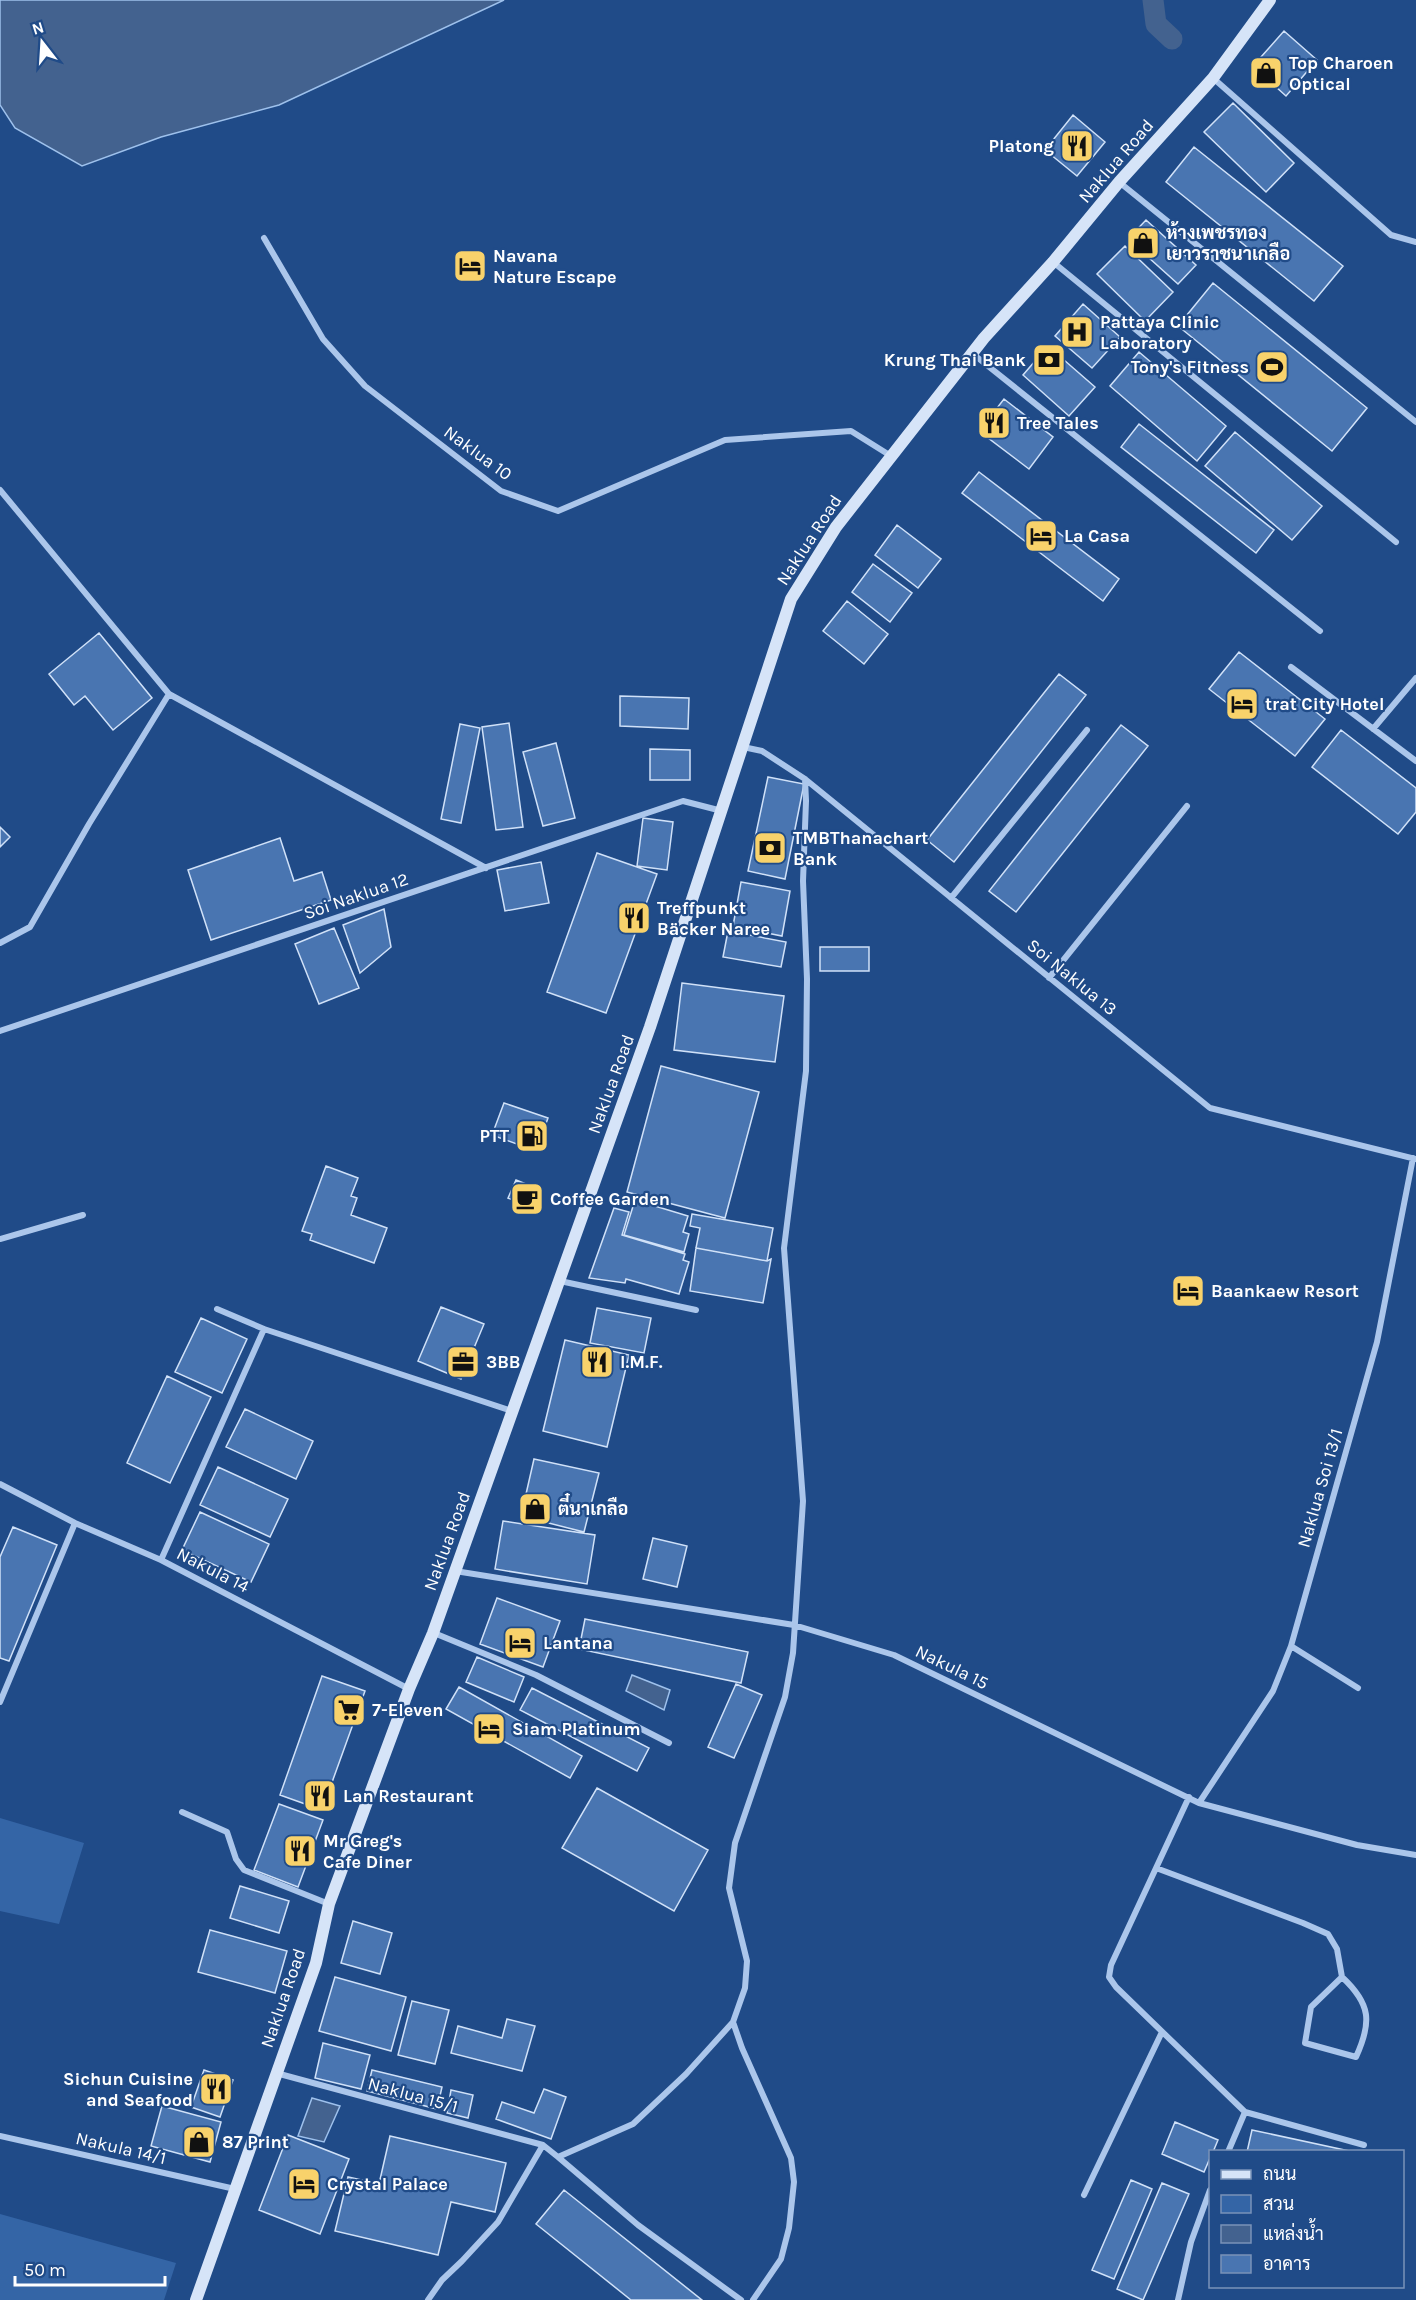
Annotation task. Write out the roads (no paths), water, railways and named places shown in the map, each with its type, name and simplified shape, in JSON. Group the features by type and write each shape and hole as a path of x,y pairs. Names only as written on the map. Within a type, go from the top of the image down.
{"street":[{"name":"Naklua Road","path":"196,2300 315,1963 329,1904 409,1689 433,1633 650,1026 791,599 836,527 972,354 1053,262 1119,182 1213,78 1270,0"},
{"path":"1213,78 1391,235 1416,243"},
{"path":"1119,182 1416,422"},
{"name":"Naklua 10","path":"264,238 322,339 365,386 501,491 558,511 725,440 851,431 891,456"},
{"path":"1053,262 1396,542"},
{"path":"972,354 1320,631"},
{"path":"0,490 169,694 486,868"},
{"path":"1291,667 1416,761"},
{"path":"1373,729 1416,678"},
{"path":"0,943 30,927 89,824 169,694"},
{"path":"951,898 1087,730"},
{"name":"Soi Naklua 13","path":"743,747 762,751 805,779 1210,1108 1414,1159"},
{"path":"558,2157 633,2124 686,2074 733,2022 745,1988 747,1961 729,1888 735,1843 785,1697 794,1653 803,1501 784,1248 806,1071 807,979 803,881 805,779"},
{"name":"Soi Naklua 12","path":"0,1031 683,801 722,812"},
{"path":"1049,978 1187,806"},
{"name":"Naklua Soi 13/1","path":"1199,1803 1273,1691 1291,1646 1377,1342 1414,1159"},
{"path":"0,1239 83,1215"},
{"path":"559,1280 696,1310"},
{"path":"217,1309 264,1329 512,1411"},
{"path":"161,1560 264,1329"},
{"name":"Nakula 14","path":"0,1484 75,1523 161,1560 409,1689"},
{"path":"0,1702 75,1523"},
{"name":"Nakula 15","path":"455,1571 794,1625 894,1655 1199,1803 1357,1845 1416,1855"},
{"path":"433,1633 536,1675 669,1743"},
{"path":"1291,1646 1358,1688"},
{"path":"1189,1797 1111,1965 1109,1977 1116,1988 1245,2112 1364,2145"},
{"path":"182,1812 227,1832 236,1859 244,1870 329,1904"},
{"path":"1156,1868 1328,1934 1337,1949 1342,1977 1363,2001 1368,2017 1364,2039 1356,2057 1305,2043 1311,2007 1342,1977"},
{"path":"733,2022 742,2048 791,2158 794,2182 789,2228 781,2259 753,2300"},
{"path":"1084,2195 1162,2032"},
{"name":"Naklua 15/1","path":"276,2073 543,2145"},
{"path":"1228,2150 1245,2112"},
{"name":"Nakula 14/1","path":"0,2136 235,2190"},
{"path":"428,2300 442,2280 498,2222 543,2145 638,2225 741,2300"},
{"path":"1178,2300 1191,2242 1209,2193"}],"water":[{"path":"0,0 504,0 279,105 161,137 82,166 15,128 0,105"},
{"path":"632,1675 670,1690 664,1710 626,1691"},
{"path":"312,2098 340,2106 324,2142 298,2136"}],"waterway":[{"path":"1153,0 1156,24 1172,39"}],"place":[{"name":"Top Charoen Optical","path":"1266,73"},
{"name":"Platong","path":"1077,146"},
{"name":"ห้างเพชรทอง เยาวราชนาเกลือ","path":"1143,243"},
{"name":"Navana Nature Escape","path":"470,266"},
{"name":"Pattaya Clinic Laboratory","path":"1077,332"},
{"name":"Krung Thai Bank","path":"1049,360"},
{"name":"Tony's Fitness","path":"1272,367"},
{"name":"Tree Tales","path":"994,423"},
{"name":"La Casa","path":"1041,536"},
{"name":"trat City Hotel","path":"1242,704"},
{"name":"TMBThanachart Bank","path":"770,848"},
{"name":"Treffpunkt Bäcker Naree","path":"634,918"},
{"name":"PTT","path":"532,1136"},
{"name":"Coffee Garden","path":"527,1199"},
{"name":"Baankaew Resort","path":"1188,1291"},
{"name":"3BB","path":"463,1362"},
{"name":"I.M.F.","path":"597,1362"},
{"name":"ตี๋นาเกลือ","path":"535,1509"},
{"name":"Lantana","path":"520,1643"},
{"name":"7-Eleven","path":"349,1710"},
{"name":"Siam Platinum","path":"489,1729"},
{"name":"Lan Restaurant","path":"320,1796"},
{"name":"Mr Greg's Cafe Diner","path":"300,1851"},
{"name":"Sichun Cuisine and Seafood","path":"216,2089"},
{"name":"87 Print","path":"199,2142"},
{"name":"Crystal Palace","path":"304,2184"}]}
